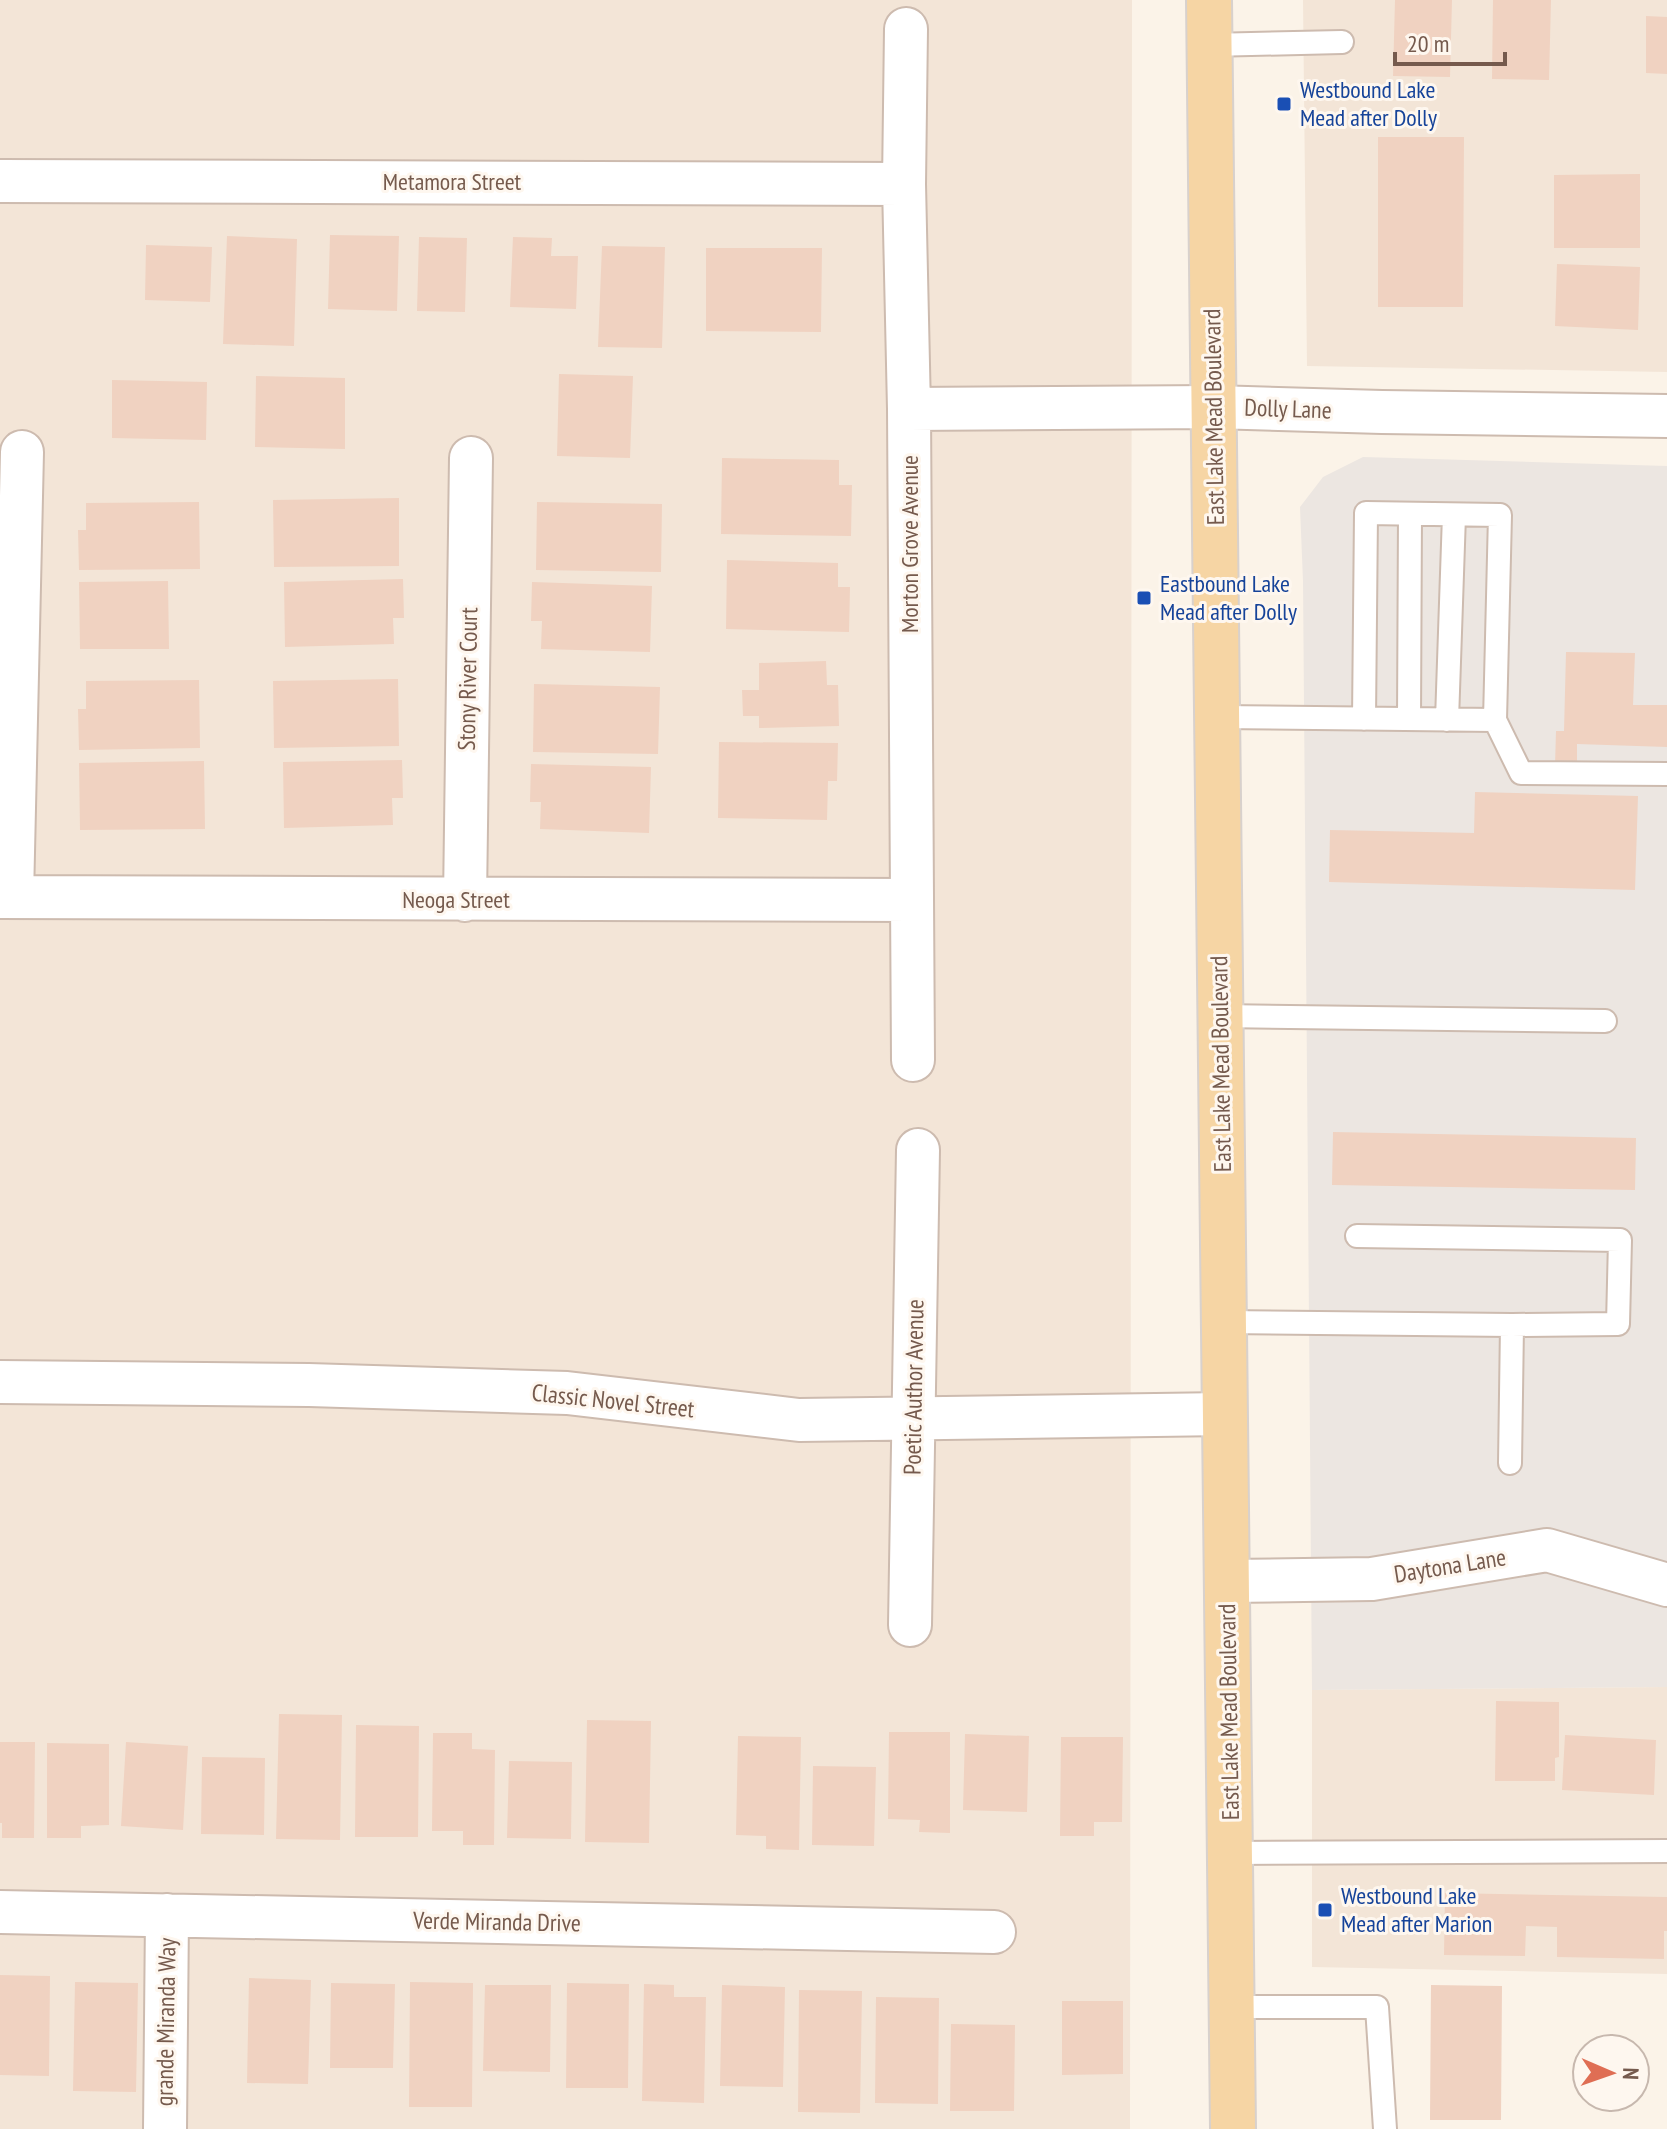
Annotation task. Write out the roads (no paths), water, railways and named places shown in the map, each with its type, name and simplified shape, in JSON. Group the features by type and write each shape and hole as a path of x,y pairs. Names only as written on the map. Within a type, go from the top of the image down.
{"main road":[{"name":"East Lake Mead Boulevard","path":"1209,0 1233,2129"}],"street":[{"name":"Morton Grove Avenue","path":"906,29 904,184 909,409 913,1060"},
{"name":"Metamora Street","path":"0,181 904,184"},
{"name":"Dolly Lane","path":"909,409 1214,407 1667,416"},
{"path":"6,897 22,452"},
{"name":"Stony River Court","path":"465,900 471,458"},
{"name":"Neoga Street","path":"6,897 912,900"},
{"name":"Poetic Author Avenue","path":"910,1625 918,1150"},
{"name":"Classic Novel Street","path":"0,1382 309,1385 567,1393 799,1420 1225,1414"},
{"name":"Daytona Lane","path":"1227,1581 1372,1579 1547,1550 1667,1585"},
{"name":"Verde Miranda Drive","path":"0,1912 994,1932"},
{"name":"grande Miranda Way","path":"165,2129 167,1915"}],"lane":[{"path":"1209,45 1342,42"},
{"path":"1364,719 1366,513 1500,515 1495,720 1521,773 1667,774"},
{"path":"1409,719 1410,514"},
{"path":"1447,720 1454,515"},
{"path":"1217,717 1495,720"},
{"path":"1221,1016 1605,1021"},
{"path":"1224,1322 1618,1324 1620,1240 1357,1236"},
{"path":"1510,1463 1512,1325"},
{"path":"1230,1853 1667,1851"},
{"path":"1232,2007 1377,2007 1385,2129"}],"place":[{"name":"Westbound Lake Mead after Dolly","path":"1284,104"},
{"name":"Eastbound Lake Mead after Dolly","path":"1144,598"},
{"name":"Westbound Lake Mead after Marion","path":"1325,1910"}]}
